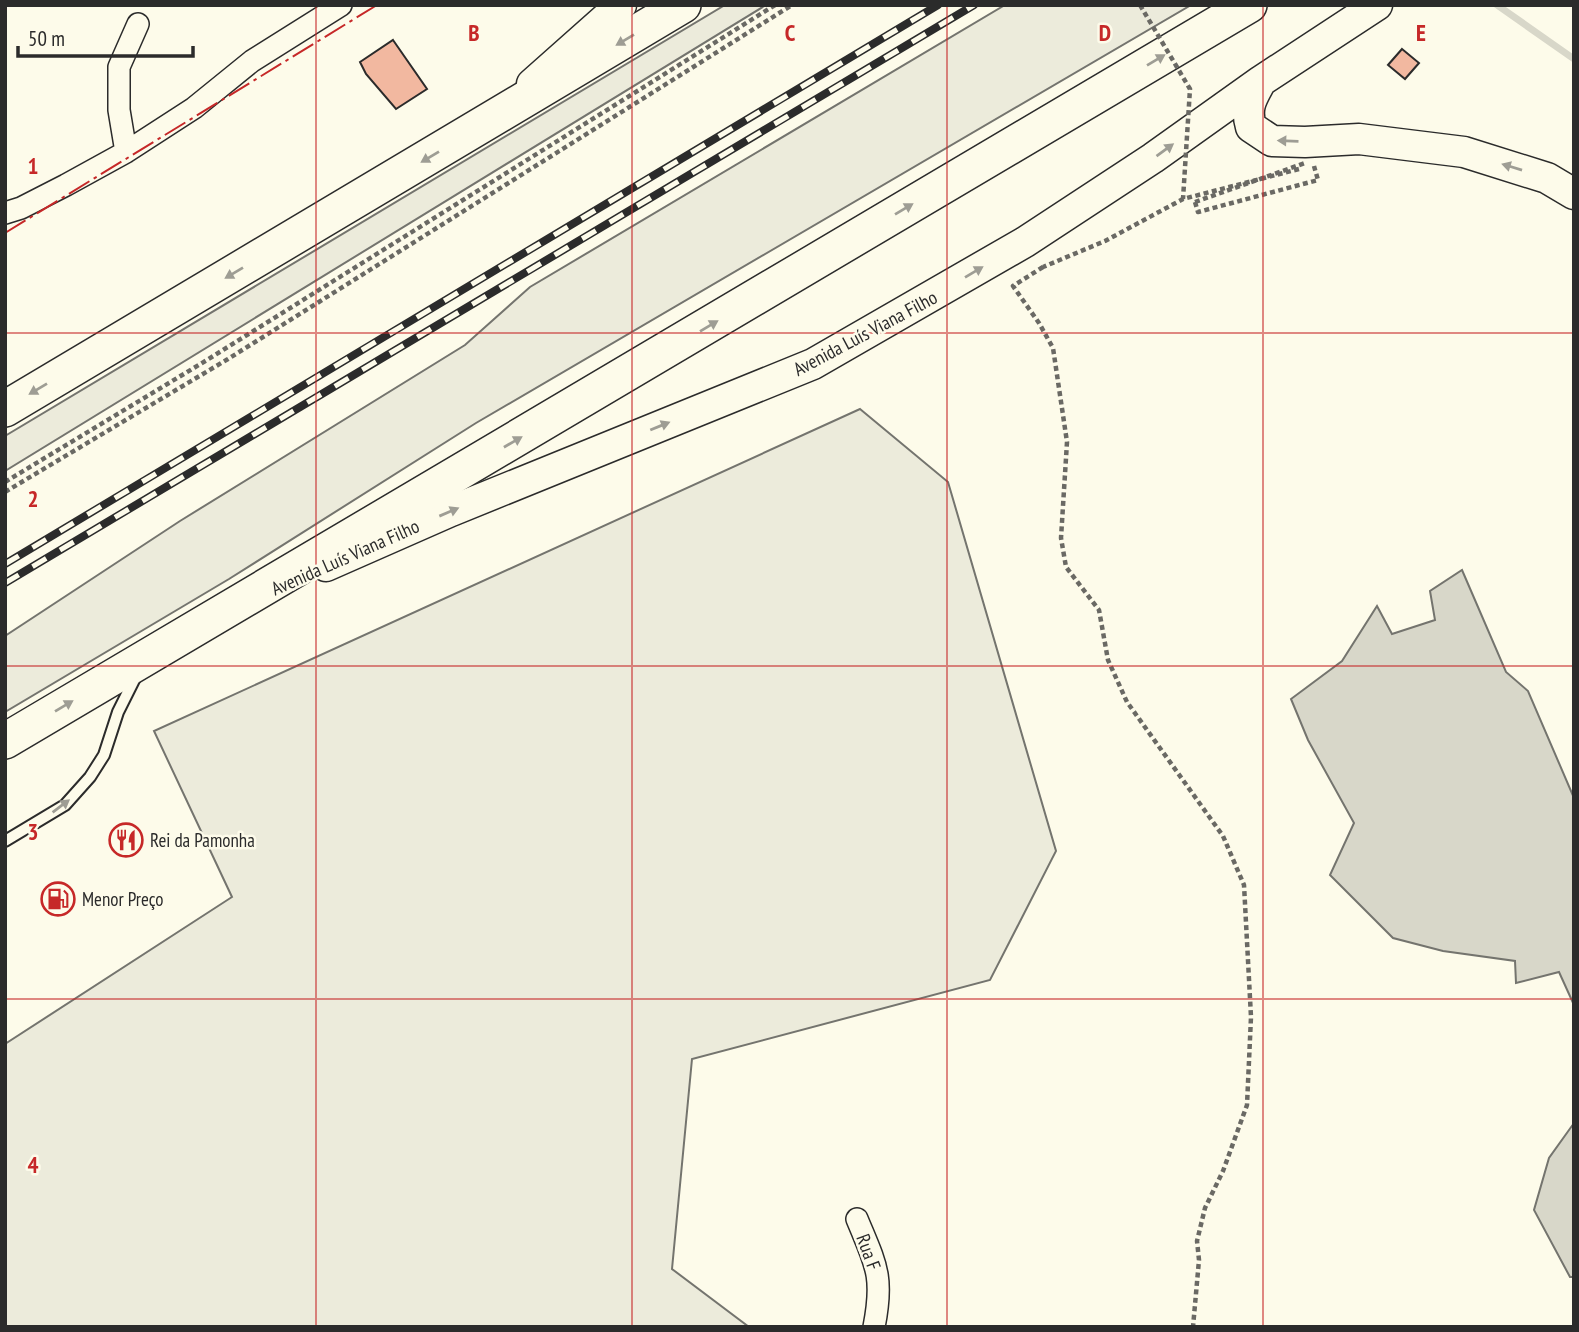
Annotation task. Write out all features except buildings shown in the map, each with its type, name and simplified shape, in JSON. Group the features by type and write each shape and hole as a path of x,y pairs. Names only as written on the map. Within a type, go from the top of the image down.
{"highway":[{"path":"5,409 683,5"},
{"name":"Avenida Luís Viana Filho","path":"5,741 1249,5"}],"main road":[{"path":"486,124 621,5"},
{"name":"Avenida Luís Viana Filho","path":"230,608 451,511 813,364 1025,242 1153,159 1261,80 1377,5"},
{"path":"1261,80 1249,102 1247,112 1251,127 1272,141 1359,139 1464,152 1547,177 1574,194"}],"street":[{"path":"5,213 22,208 126,152 194,108 252,61 341,5"},
{"path":"126,152 119,110 119,67 138,24"},
{"name":"Rua F","path":"857,1219 876,1265 880,1286 874,1327"}],"lane":[{"path":"5,841 65,804 90,777 104,755 118,712 146,656"}],"path":[{"path":"5,482 207,360 775,5"},
{"path":"5,492 239,352 792,5"},
{"path":"1140,5 1190,89 1183,199"},
{"path":"1193,1327 1199,1260 1197,1241 1205,1208 1223,1171 1247,1105 1251,1017 1244,886 1223,836 1127,702 1108,660 1098,610 1066,568 1061,538 1067,442 1053,348 1013,286 1043,267 1105,241 1183,199 1249,182 1262,179 1275,176 1288,172 1314,166 1318,180 1198,212 1195,202 1244,184 1256,180 1268,176 1280,172 1292,167 1305,163"},
{"path":"1025,242 1043,267"}],"shaded area":[{"path":"725,5 766,5 5,471 5,436"},
{"path":"1005,5 1191,5 476,423 229,579 5,712 5,636 180,521 465,345 530,287"},
{"path":"860,409 948,482 1056,851 990,980 692,1059 672,1269 749,1327 5,1327 5,1044 232,897 154,731"},
{"path":"1462,570 1506,672 1528,691 1574,798 1574,1005 1559,972 1516,983 1515,961 1443,951 1393,938 1330,875 1354,823 1308,740 1291,699 1342,661 1377,606 1392,634 1435,620 1430,591"},
{"path":"1574,1123 1574,1277 1570,1277 1534,1210 1549,1158"}],"waterway":[{"path":"1497,5 1574,59"}],"railway":[{"path":"5,564 938,5"},
{"path":"5,583 974,5"}],"power":[{"path":"5,233 377,5"}],"place":[{"name":"Rei da Pamonha","path":"126,840"},
{"name":"Menor Preço","path":"58,899"}]}
